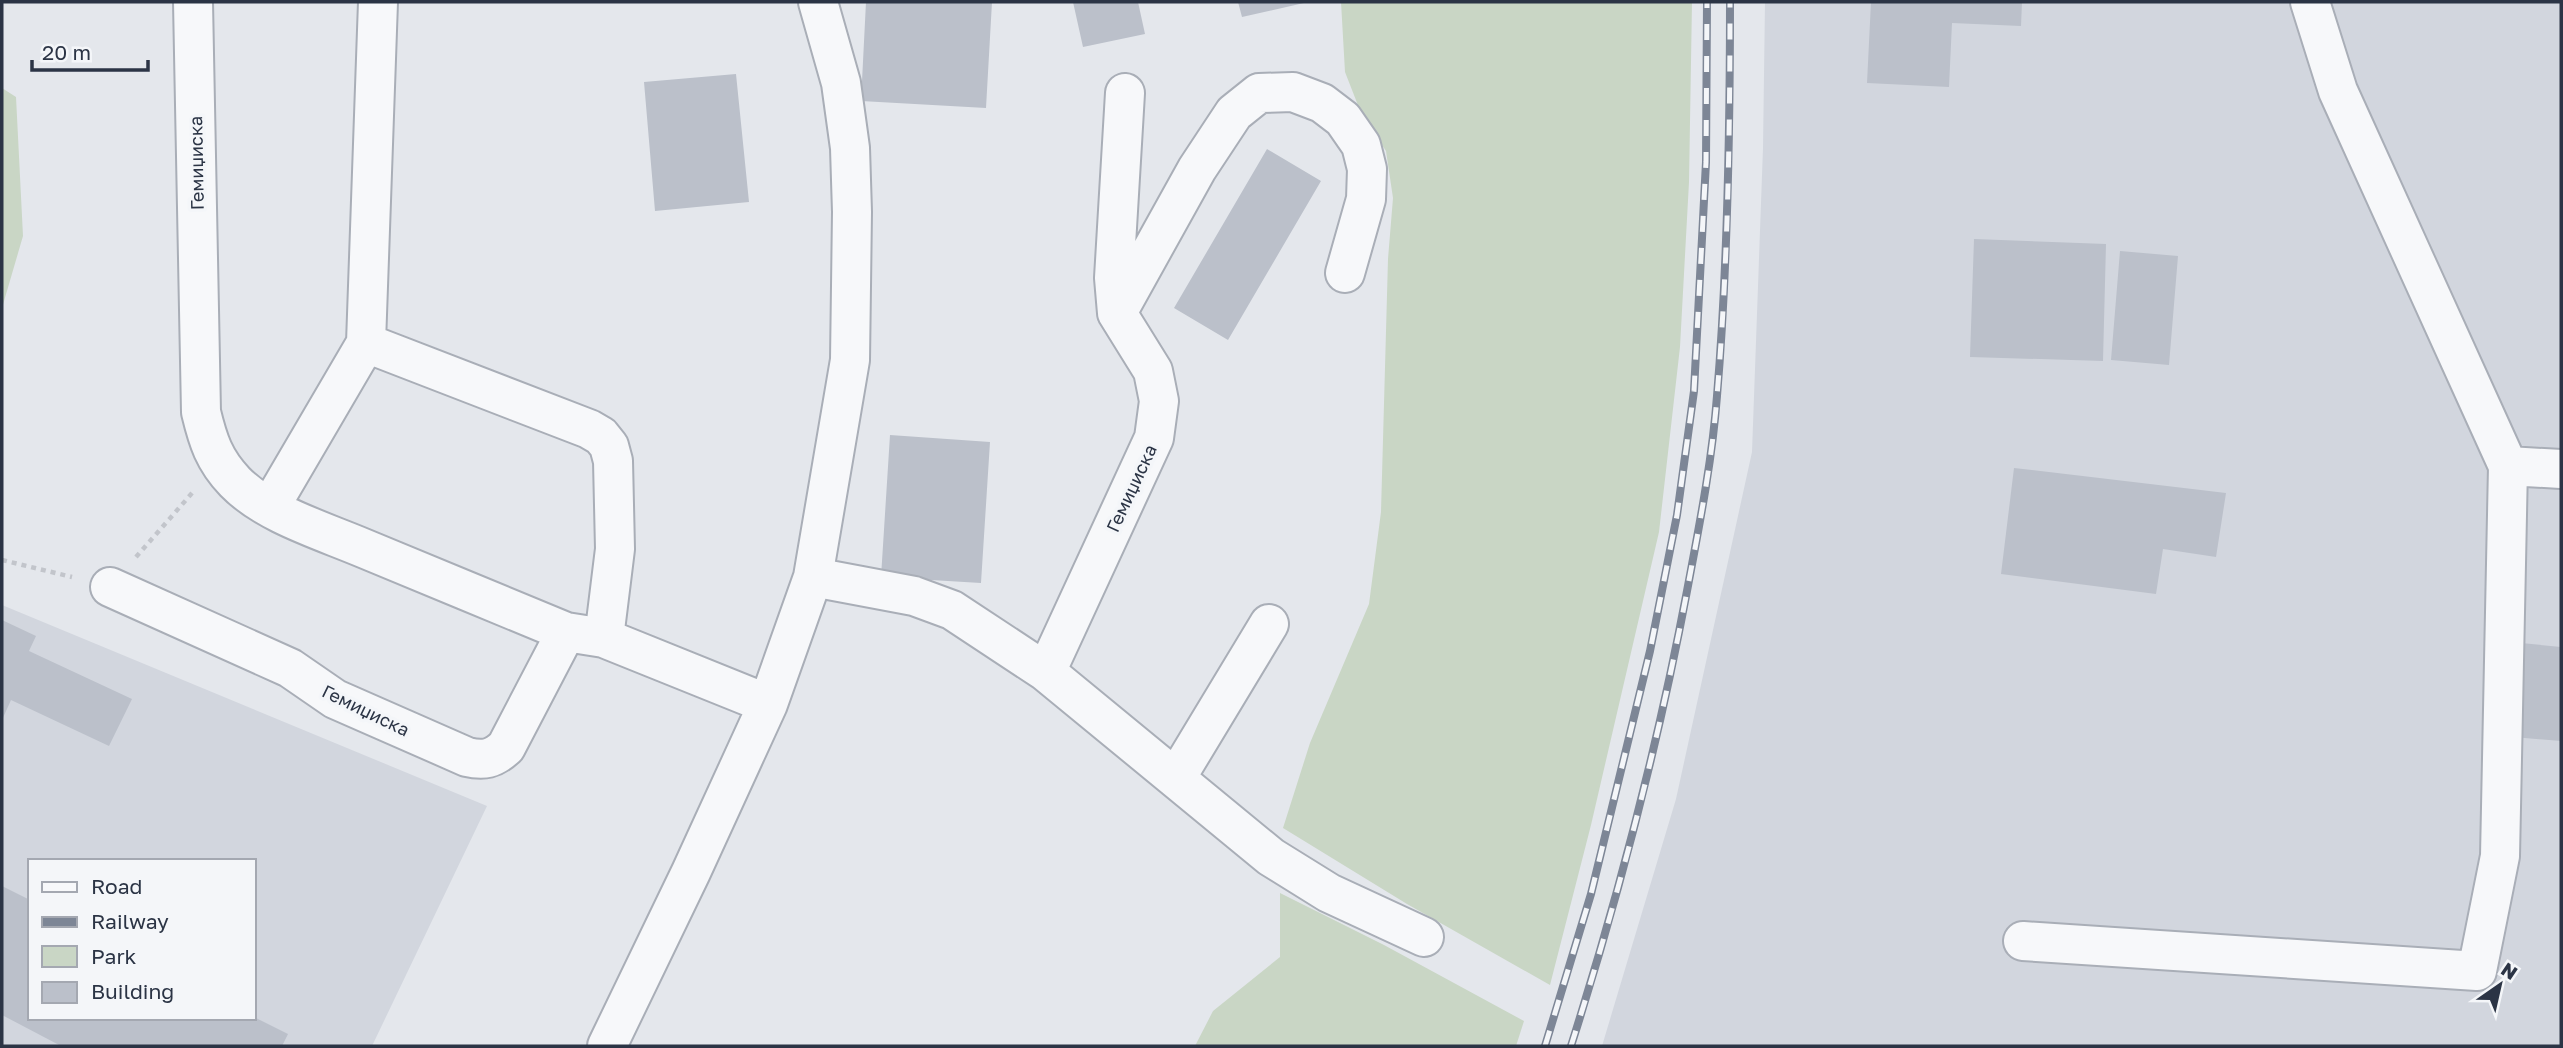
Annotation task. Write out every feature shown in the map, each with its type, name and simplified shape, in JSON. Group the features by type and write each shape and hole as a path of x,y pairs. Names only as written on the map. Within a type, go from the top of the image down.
{"street":[{"name":"Гемиџиска","path":"193,2 201,412 208,444 218,462 237,484 270,507 566,632 604,638 768,704"},
{"path":"270,507 366,342 378,2"},
{"path":"607,1046 691,873 768,704 813,577 849,359 852,212 850,148 841,83 818,2"},
{"path":"2023,941 2477,971 2500,856 2508,466 2337,91 2310,2"},
{"path":"1117,313 1197,169 1234,113 1259,93 1293,92 1322,103 1343,119 1361,145 1367,169 1366,199 1345,273"},
{"name":"Гемиџиска","path":"1046,672 1154,438 1159,401 1153,371 1117,313 1114,278 1125,93"},
{"path":"366,342 601,436 609,446 613,461 615,549 604,638"},
{"path":"2508,466 2561,469"},
{"path":"813,577 914,596 952,610 1046,672 1271,856 1329,893 1424,937"},
{"name":"Гемиџиска","path":"110,587 290,668 335,699 467,757 483,760 495,757 506,747 566,632"},
{"path":"1176,778 1269,624"}],"path":[{"path":"2,560 110,587 218,462"}],"shaded area":[{"path":"1765,2 2561,2 2561,1046 1602,1046 1676,799 1752,452 1763,148"},
{"path":"2,605 487,806 372,1046 2,1046"}],"green space":[{"path":"1341,2 1692,2 1689,182 1680,347 1659,532 1591,825 1550,985 1407,904 1283,828 1310,743 1369,604 1381,512 1388,259 1393,198 1386,151 1361,113 1345,72"},
{"path":"2,88 16,97 23,236 2,308"},
{"path":"1280,893 1384,945 1524,1021 1516,1046 1195,1046 1213,1011 1280,957"}],"building":[{"path":"866,2 992,2 986,108 861,101"},
{"path":"1073,2 1138,2 1145,34 1083,47"},
{"path":"1238,2 1304,2 1304,3 1242,17"},
{"path":"1871,2 2022,2 2021,26 1952,23 1949,87 1867,83"},
{"path":"736,74 749,202 655,211 644,82"},
{"path":"1267,149 1321,181 1228,340 1174,308"},
{"path":"1974,239 2106,244 2103,361 1970,357"},
{"path":"2120,251 2178,256 2169,365 2111,360"},
{"path":"890,435 990,442 981,583 881,577"},
{"path":"2014,468 2226,493 2216,557 2163,549 2156,594 2001,574"},
{"path":"2,620 36,636 29,651 132,699 109,746 11,700 2,720"},
{"path":"2521,643 2561,647 2561,741 2513,737"},
{"path":"2,886 28,899 28,1020 256,1018 288,1034 282,1046 61,1046 2,1015"}],"railway":[{"path":"1545,1046 1591,894 1650,651 1677,515 1694,391 1706,162 1707,2"},
{"path":"1571,1046 1621,878 1650,764 1676,649 1708,470 1715,421 1726,248 1730,2"}]}
